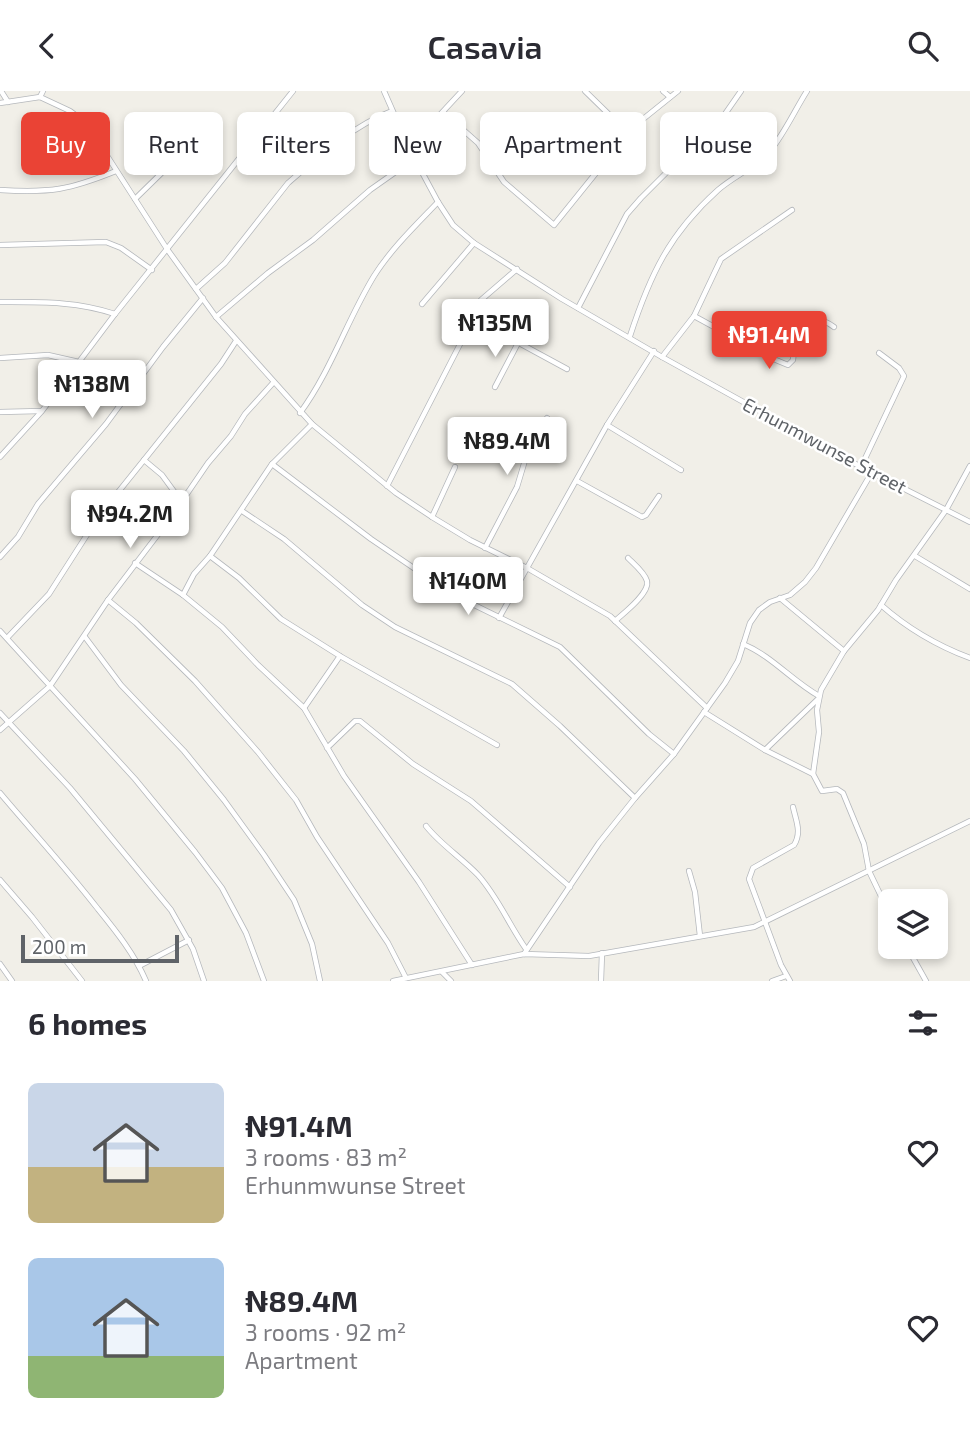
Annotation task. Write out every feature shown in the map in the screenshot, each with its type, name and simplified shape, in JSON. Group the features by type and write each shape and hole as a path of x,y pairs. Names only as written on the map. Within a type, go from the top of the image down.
{"street":[{"path":"1,91 8,103"},
{"path":"40,97 43,91"},
{"path":"385,94 391,91"},
{"path":"443,112 463,91"},
{"path":"585,91 605,112"},
{"path":"663,91 670,97"},
{"path":"646,117 678,91"},
{"path":"578,308 627,215 726,114 741,91"},
{"path":"630,336 666,248 695,211 712,195 769,152 807,91"},
{"path":"0,457 42,411 290,92"},
{"name":"Erhunmwunse Street","path":"385,94 392,111"},
{"path":"0,103 40,97 71,111 86,123 167,249 216,317 300,413 387,486 432,517 485,548 590,603 615,621 705,710 765,750 813,774 822,791 837,789 843,793 864,844 869,871 878,890"},
{"path":"196,289 225,263 294,178 321,154 374,118 392,111"},
{"path":"466,132 480,146"},
{"path":"0,190 60,191 116,171"},
{"path":"135,199 160,175"},
{"path":"216,317 391,175"},
{"name":"Erhunmwunse Street","path":"423,175 453,225 474,243 662,357 861,467 970,523"},
{"path":"499,175 503,182 554,225 594,175"},
{"path":"300,413 323,378 376,272 438,202"},
{"path":"662,357 694,316 721,259 792,210"},
{"path":"0,245 106,242 121,248 152,269"},
{"path":"422,304 474,243"},
{"path":"387,486 484,296 517,269"},
{"path":"0,558 18,537 38,504 106,424 203,298"},
{"path":"0,302 61,302 115,314"},
{"path":"477,313 497,331 567,369"},
{"path":"694,316 788,365 793,361 797,326 813,319 834,327"},
{"path":"6,638 49,594 78,545 221,364 236,341"},
{"path":"495,387 518,343"},
{"path":"499,618 607,425 654,351"},
{"path":"861,467 904,376 899,368 879,353"},
{"path":"0,358 48,355 79,362"},
{"path":"0,730 50,686 108,600 230,436 239,420 273,383"},
{"path":"0,412 42,411"},
{"path":"485,548 517,487 529,447 547,418"},
{"path":"183,596 194,574 242,511 272,464 312,424"},
{"path":"607,425 681,470"},
{"path":"144,460 162,475 181,501"},
{"path":"272,464 371,539 427,577 462,599 560,647 649,734 674,754"},
{"path":"765,750 819,698 844,651 915,556 946,510 970,466"},
{"path":"432,517 455,467"},
{"path":"525,952 598,843 674,754 705,710 738,661 750,623 759,610 790,595 816,568 872,472"},
{"path":"577,481 642,517 659,496"},
{"path":"242,511 284,539 362,605 396,627 512,684 635,797"},
{"path":"210,556 239,578 281,619 340,656 497,745"},
{"path":"915,556 970,589"},
{"path":"615,621 639,599 646,588 644,575 628,558"},
{"path":"135,563 222,627 304,708 344,776 427,893 472,965"},
{"path":"780,599 844,651"},
{"path":"108,600 136,623 195,681 296,800 317,837 388,943 406,978"},
{"path":"881,605 928,638 970,657"},
{"path":"0,631 135,779 222,888 246,933 264,981"},
{"path":"85,637 121,685 184,751 224,800 264,856 294,900 312,944 320,981"},
{"path":"743,644 756,649 819,698"},
{"path":"304,708 340,656"},
{"path":"813,774 819,732 819,698"},
{"path":"0,713 70,788 171,910 189,940 204,981"},
{"path":"327,748 355,721 360,721 413,765 471,801 570,887"},
{"path":"0,793 76,881 139,966 146,981"},
{"path":"772,981 788,979 749,879 753,868 794,845 799,828 793,807"},
{"path":"393,981 525,952 589,956 765,923 970,821"},
{"path":"426,826 478,875 492,892 525,952"},
{"path":"689,871 695,893 700,936"},
{"path":"0,880 82,981"},
{"path":"139,966 189,940"},
{"path":"601,981 602,953"},
{"path":"913,959 924,980"},
{"path":"0,964 12,981"},
{"path":"442,971 451,981"}]}
